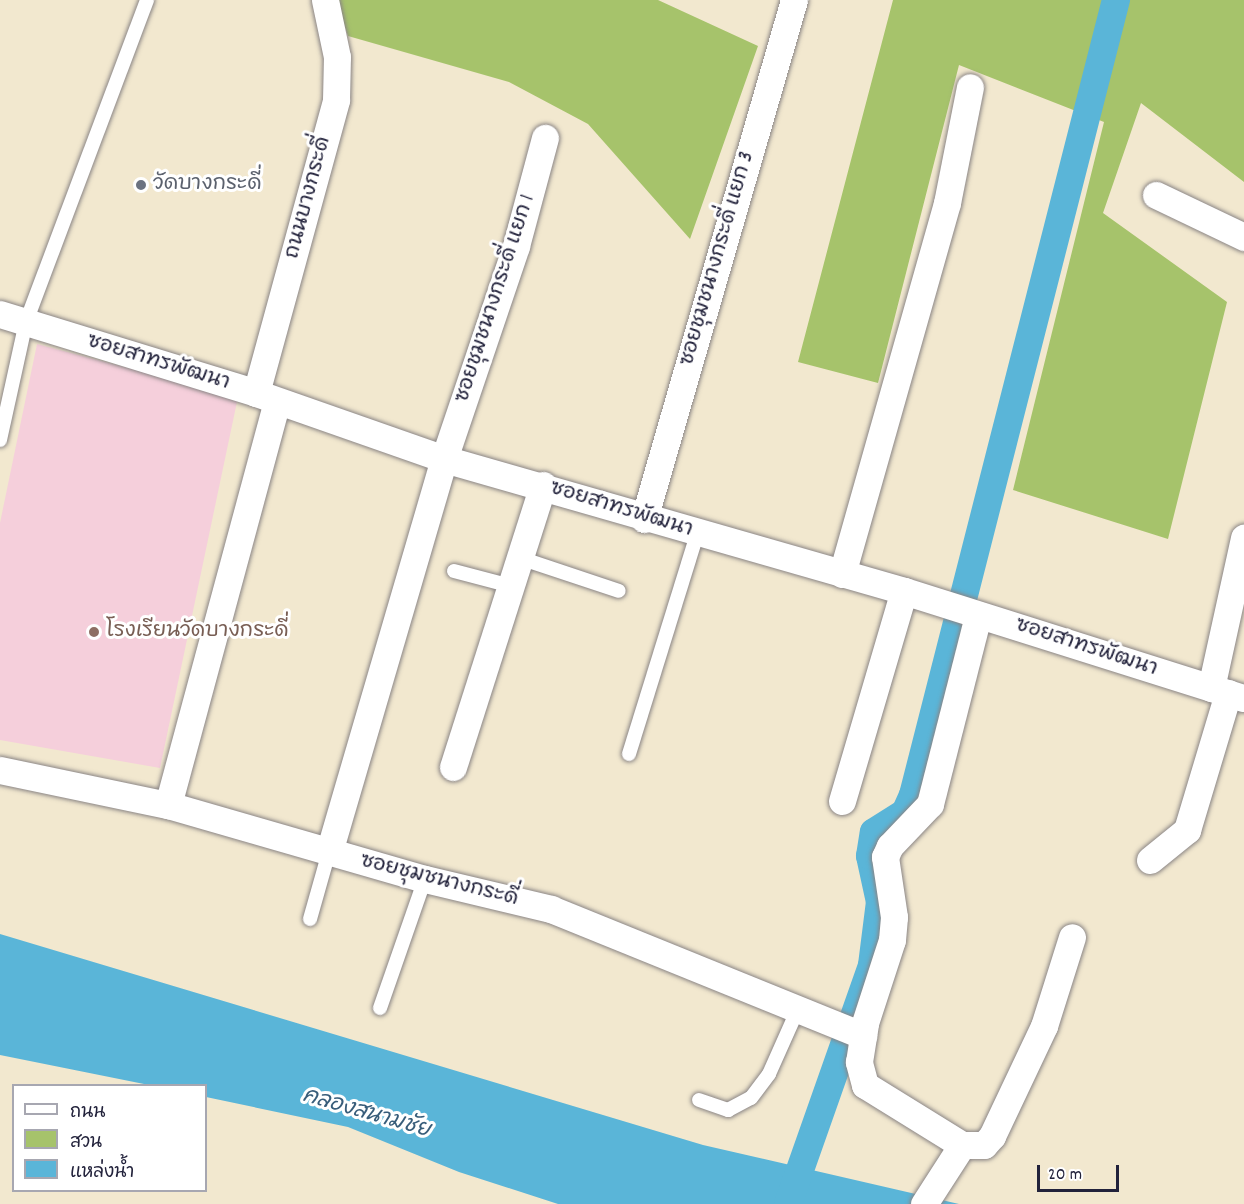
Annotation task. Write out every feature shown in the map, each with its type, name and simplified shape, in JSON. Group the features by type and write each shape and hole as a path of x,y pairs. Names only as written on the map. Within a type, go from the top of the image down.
{"street":[{"name":"ถนนบางกระดี่","path":"168,805 336,100 337,57 325,0"},
{"name":"ซอยชุมชนางกระดี่ แยก 3","path":"644,519 794,0"},
{"path":"842,574 947,203 970,87"},
{"name":"ซอยชุมชนางกระดี่ แยก 1","path":"329,852 444,459 516,246 545,138"},
{"path":"1156,195 1244,237"},
{"name":"ซอยสาทรพัฒนา","path":"0,314 266,397 444,459 543,485 644,519 904,591 1228,693"},
{"path":"453,767 543,485"},
{"path":"1150,860 1187,830 1228,693 1244,538"},
{"path":"842,801 904,591"},
{"path":"968,611 930,804 890,846 885,857 894,917 892,940 854,1032 865,1085 962,1145 975,1147 992,1136 1044,1026 1072,937"},
{"name":"ซอยชุมชนางกระดี่","path":"0,770 168,805 425,879 551,909 854,1032"},
{"path":"925,1203 962,1145"}],"lane":[{"path":"0,440 26,322 147,0"},
{"path":"629,754 697,534"},
{"path":"520,558 619,591"},
{"path":"453,571 511,586"},
{"path":"310,919 329,852"},
{"path":"380,1008 425,879"},
{"path":"699,1100 728,1110 751,1098 769,1074 798,1009"}],"shaded area":[{"name":"โรงเรียนวัดบางกระดี่","path":"37,344 238,397 160,768 0,740 0,523"}],"green space":[{"path":"336,0 658,0 758,46 690,239 588,124 509,82 348,36"},
{"path":"893,0 1244,0 1244,182 1141,103 1103,213 1227,302 1168,539 1013,490 1104,122 959,65 878,383 798,362"}],"water":[{"name":"คลองสนามชัย","path":"0,934 703,1145 959,1204 558,1204 459,1172 348,1127 207,1097 207,1084 144,1084 0,1055"}],"waterway":[{"path":"788,1204 872,965 880,902 870,856 874,832 905,813 913,795 1116,0"}],"place":[{"name":"วัดบางกระดี่","path":"141,185"},
{"name":"โรงเรียนวัดบางกระดี่","path":"94,632"}]}
